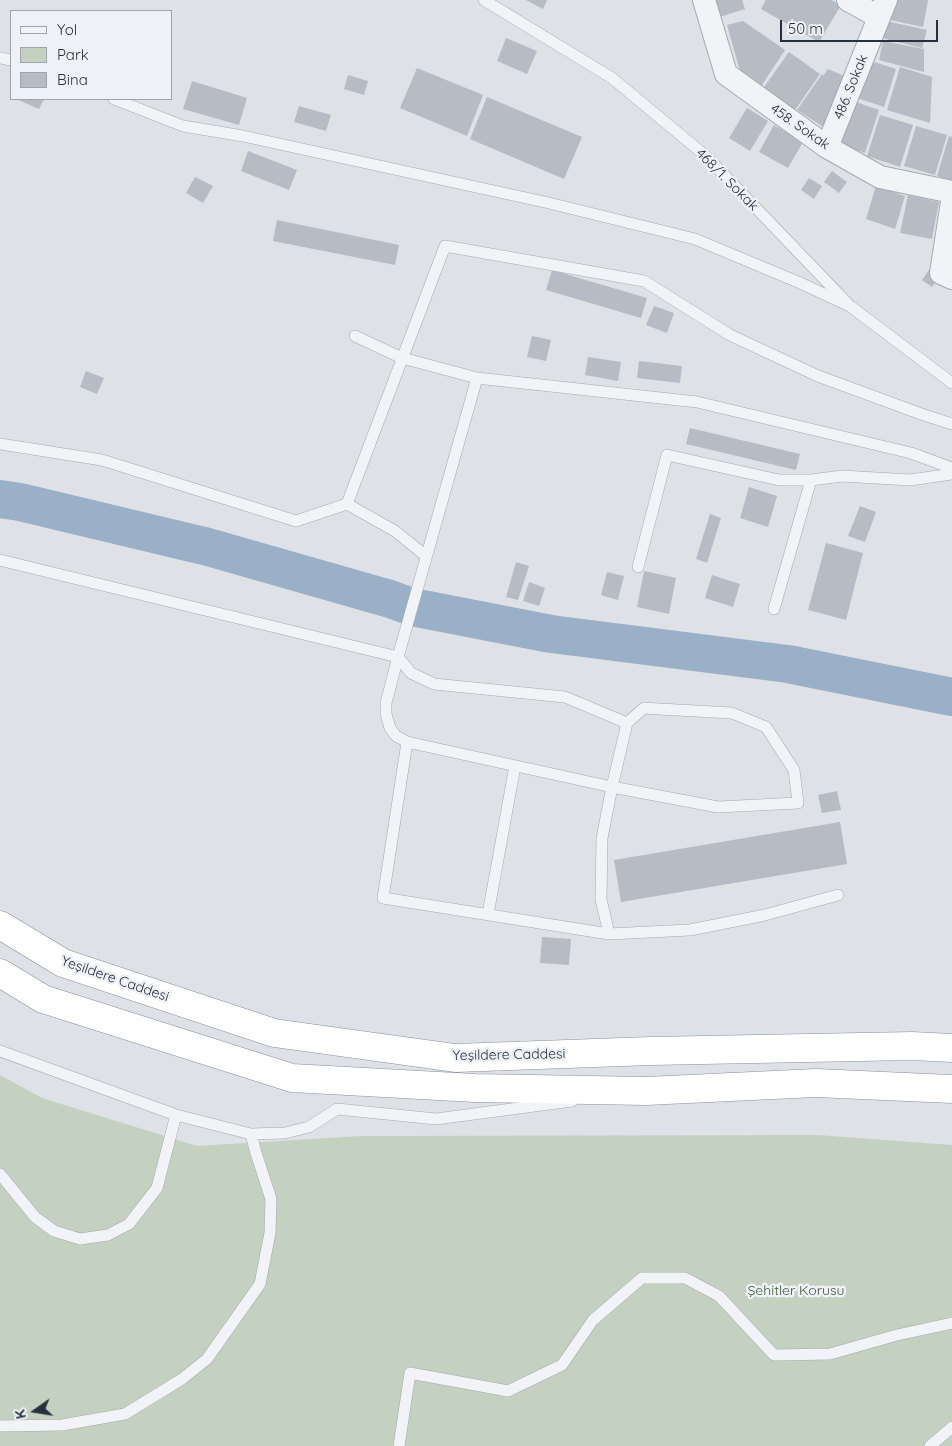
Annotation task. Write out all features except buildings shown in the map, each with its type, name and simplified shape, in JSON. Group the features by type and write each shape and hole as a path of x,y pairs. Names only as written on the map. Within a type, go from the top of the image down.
{"highway":[{"name":"Yeşildere Caddesi","path":"0,925 63,963 274,1033 455,1058 651,1051 903,1046 952,1048"},
{"path":"0,973 43,999"},
{"path":"0,978 43,999 292,1078 475,1088 646,1091 816,1083 952,1089"}],"street":[{"name":"458. Sokak","path":"704,0 726,74 828,147 880,177 952,192"},
{"path":"848,0 882,9"},
{"name":"486. Sokak","path":"828,147 882,9"},
{"path":"946,275 952,202"}],"lane":[{"name":"468/1. Sokak","path":"484,0 612,78 707,157 850,306 952,384"},
{"path":"117,100 183,126 243,136 539,201 695,239 850,306"},
{"path":"347,504 445,246 644,281 730,335 809,372 952,424"},
{"path":"356,336 402,358 476,378 698,402 911,453 952,468"},
{"path":"476,378 386,703 386,714 390,728 396,736 407,742 515,766 612,787 718,807 798,803 794,770 766,727 732,713 644,708 627,723 612,787 602,838 601,899 609,934"},
{"path":"0,444 102,460 296,520 347,504 395,531 426,556"},
{"path":"638,567 667,455 779,480 811,480 842,476 910,480 952,474"},
{"path":"774,609 811,480"},
{"path":"0,560 398,657 411,673 434,684 565,698 627,723"},
{"path":"407,742 383,898 609,934 690,930 764,915 838,894"},
{"path":"488,914 515,766"},
{"path":"0,1051 176,1115 251,1134 284,1133 309,1127 337,1109 436,1119 646,1091"},
{"path":"0,1174 35,1217 54,1230 80,1239 108,1235 129,1224 157,1188 176,1115"},
{"path":"0,1426 62,1425 125,1414 182,1380 207,1359 260,1284 270,1233 271,1198 251,1134"},
{"path":"398,1446 410,1373 508,1391 562,1365 593,1320 642,1278 685,1278 719,1296 774,1354 830,1354 897,1334 952,1323"},
{"path":"930,1446 952,1426"}],"green space":[{"name":"Şehitler Korusu","path":"0,1075 42,1098 197,1146 361,1136 818,1135 952,1145 952,1446 0,1446"}],"waterway":[{"path":"0,499 20,502 208,547 412,607 551,634 788,664 952,697"}]}
